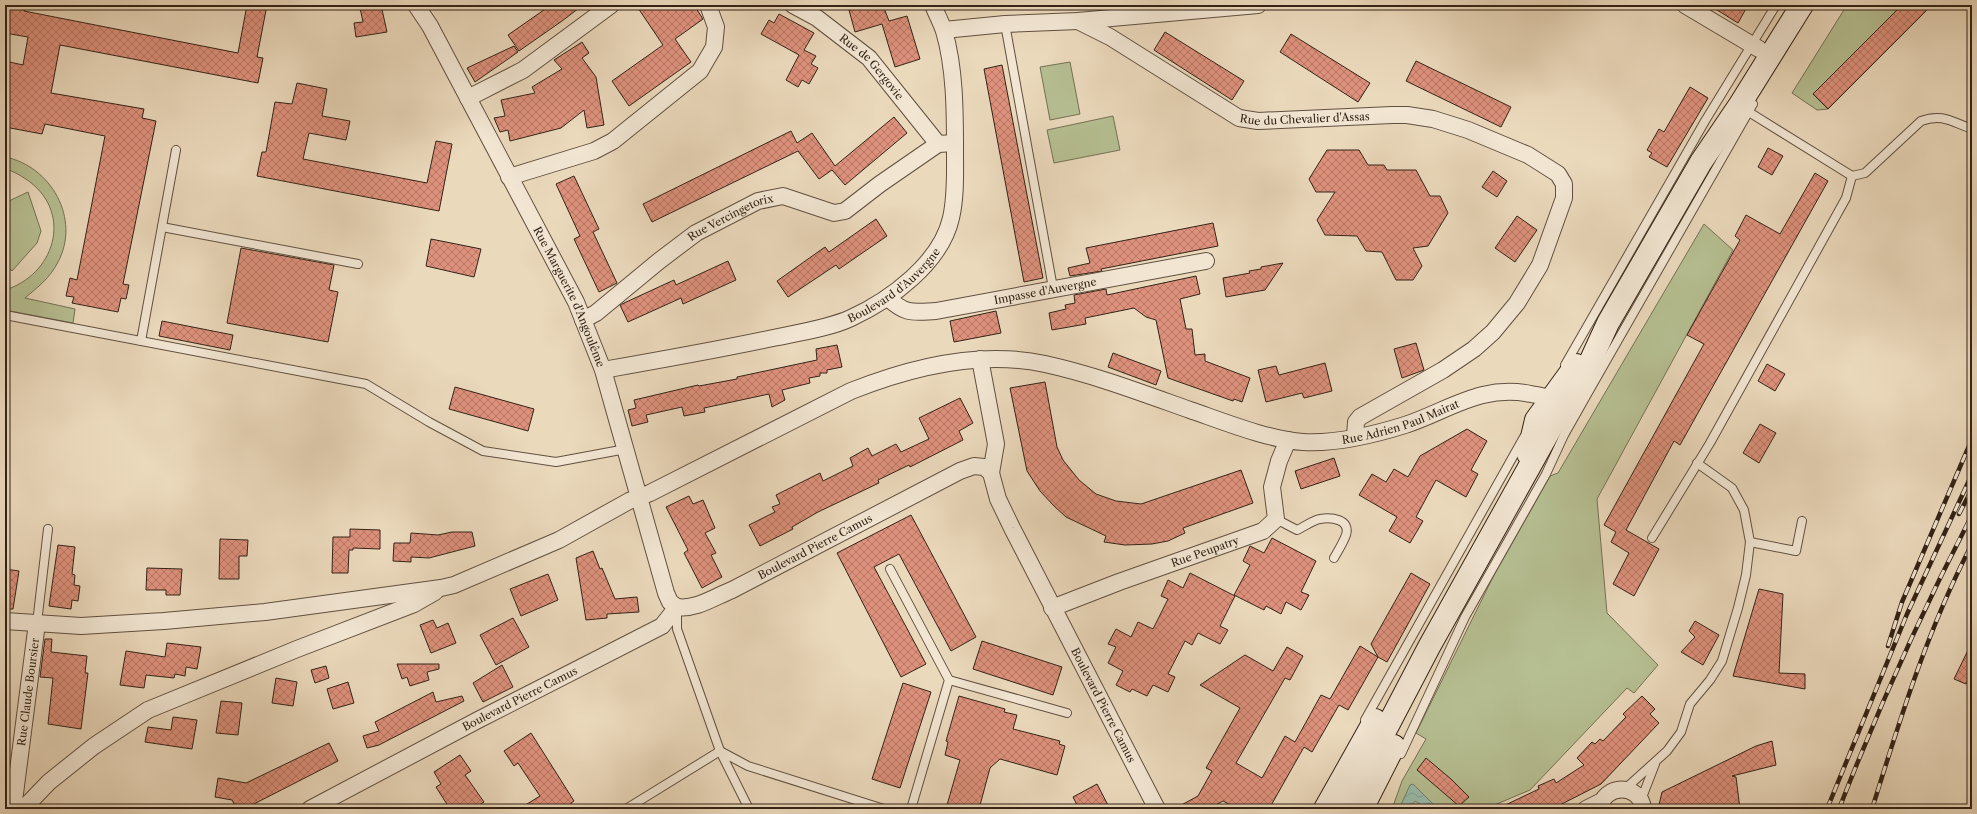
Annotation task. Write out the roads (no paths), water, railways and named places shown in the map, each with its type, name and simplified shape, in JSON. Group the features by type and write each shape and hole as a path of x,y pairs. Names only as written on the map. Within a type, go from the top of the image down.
{"main road":[{"path":"1701,162 1748,105 1765,52 1785,5"},
{"path":"1342,809 1471,571 1551,428 1580,384 1608,323 1701,162 1723,113 1765,52 1806,8"},
{"path":"1522,481 1536,420 1565,405"},
{"path":"1326,809 1375,719 1471,571"},
{"path":"1362,809 1432,667 1471,571"}],"street":[{"name":"Rue Marguerite d'Angoulême","path":"416,5 430,26 576,302 603,370 666,593 670,602 677,607"},
{"path":"468,98 524,70 611,5"},
{"path":"509,177 594,151 613,141 700,71 714,47 716,27 708,5"},
{"name":"Rue de Gergovie","path":"793,5 817,18 869,58 938,144"},
{"name":"Boulevard d'Auvergne","path":"603,370 706,352 808,331 850,319 888,298 913,278 939,247 951,219 955,186 955,143 952,85 944,30 932,5"},
{"path":"944,30 1005,24 1078,21 1258,5"},
{"path":"1685,5 1765,52"},
{"name":"Rue du Chevalier d'Assas","path":"1078,21 1110,37 1239,118 1258,121 1407,115 1433,119 1468,130 1528,155 1558,174 1564,184 1564,198 1540,265 1517,303 1493,332 1474,349 1431,378 1360,417 1356,422 1355,437"},
{"path":"938,144 955,143"},
{"name":"Rue Vercingetorix","path":"583,320 596,313 658,261 696,233 758,202 783,196 834,213 845,211 880,184 938,144"},
{"name":"Impasse d'Auvergne","path":"888,298 896,306 909,312 936,311 1053,288 1206,261"},
{"path":"980,359 996,444 991,473"},
{"name":"Rue Adrien Paul Mairat","path":"441,588 454,585 559,540 629,501 640,497 851,391 884,378 957,362 980,359 1012,360 1045,364 1106,381 1232,425 1288,440 1304,442 1355,437 1406,425 1461,401 1494,392 1522,392 1565,405"},
{"path":"1276,519 1272,487 1279,461 1288,440"},
{"name":"Boulevard Pierre Camus","path":"310,809 478,720 662,626 677,607 687,608 696,606 732,590 960,471 974,466 984,467 991,473 998,499 1012,528 1157,809"},
{"name":"Rue Peupatry","path":"1052,608 1119,582 1263,531 1276,519"},
{"path":"5,621 81,626 164,621 265,612 441,588"},
{"path":"23,809 49,782 94,746 148,710 297,649 414,604 441,588"},
{"name":"Rue Claude Boursier","path":"13,809 37,624"},
{"path":"1586,809 1601,805 1612,791 1625,789 1637,795 1642,805"}],"lane":[{"path":"1565,405 1560,374 1624,261 1765,52 1776,5"},
{"path":"1005,24 1053,288"},
{"path":"1370,809 1394,765 1465,617 1546,474 1565,405 1748,105 1852,176 1865,173 1921,122 1930,118 1939,117 1972,129"},
{"path":"141,341 176,150"},
{"path":"1652,538 1697,463 1846,198 1852,176"},
{"path":"162,227 358,264"},
{"path":"5,315 366,384 483,451 556,462 626,449"},
{"path":"1360,728 1515,451 1536,420"},
{"path":"1625,789 1667,751 1681,732 1690,704 1710,680 1722,661 1742,595 1750,542 1744,510 1732,488 1697,463"},
{"path":"1276,519 1298,530 1319,519 1336,519 1342,521 1346,527 1346,534 1334,558"},
{"path":"1750,542 1796,551 1802,521"},
{"path":"37,624 48,529"},
{"path":"890,569 949,680 911,809"},
{"path":"677,607 678,629 720,751 749,809"},
{"path":"949,680 1067,714"},
{"path":"626,809 720,751"},
{"path":"720,751 748,766 884,809"},
{"path":"1315,809 1345,755"},
{"path":"1642,805 1656,761"}],"water":[{"path":"1413,784 1438,809 1420,809 1420,804 1415,801 1409,809 1399,809 1410,785"}],"railway":[{"path":"1888,646 1902,602 1972,439"},
{"path":"1827,809 1907,614 1972,474"},
{"path":"1959,514 1972,489"},
{"path":"1839,809 1901,660 1972,515"},
{"path":"1872,809 1893,741 1928,641 1956,576 1972,544"}]}
